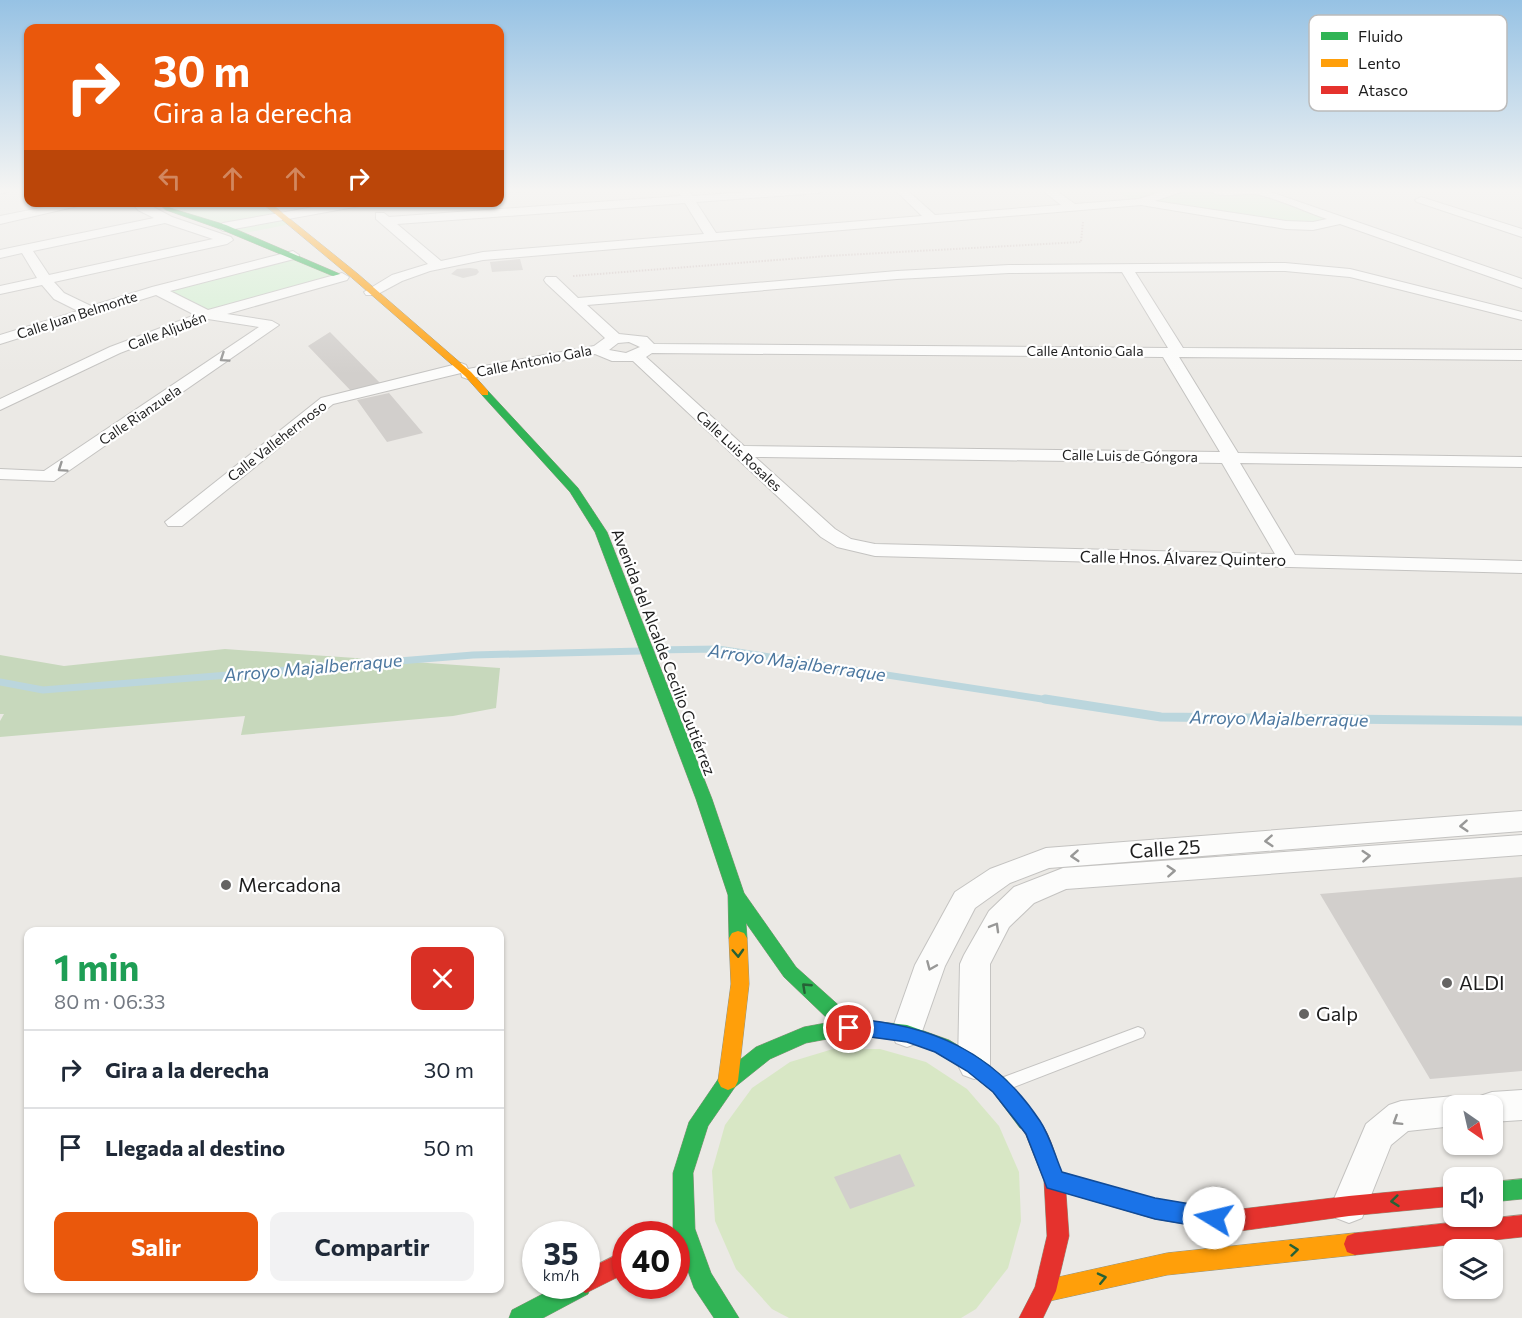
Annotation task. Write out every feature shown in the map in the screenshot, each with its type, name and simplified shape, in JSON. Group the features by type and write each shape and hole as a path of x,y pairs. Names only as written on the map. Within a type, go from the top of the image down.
{"street":[{"path":"25,252 59,296 90,311"},
{"path":"0,290 155,252"},
{"path":"282,252 371,292"},
{"path":"293,255 298,252"},
{"path":"324,252 371,292"},
{"path":"422,252 438,265"},
{"path":"371,292 394,278 438,265 483,256 540,252"},
{"path":"1431,252 1522,284"},
{"path":"1447,252 1522,278"},
{"name":"Calle Juan Belmonte","path":"0,340 157,290 293,255"},
{"path":"576,302 1009,268 1318,269 1350,273 1522,316"},
{"path":"1126,268 1173,352 1190,390 1289,561"},
{"name":"Calle Aljubén","path":"0,405 115,350 207,315 342,277"},
{"path":"551,280 615,339"},
{"path":"157,290 207,315"},
{"name":"Avenida del Alcalde Cecilio Gutiérrez","path":"371,292 468,374 574,490 601,532 704,799 736,895"},
{"name":"Calle Rianzuela","path":"0,474 48,477 272,325 207,315"},
{"path":"602,352 604,343 615,339 636,339 646,342 642,352"},
{"name":"Calle Antonio Gala","path":"468,374 602,352 620,358 642,352 1173,352 1522,355"},
{"name":"Calle Luis Rosales","path":"642,352 738,450 828,533 844,543"},
{"name":"Calle Vallehermoso","path":"175,522 327,401 468,374"},
{"name":"Calle Luis de Góngora","path":"738,450 1522,462"},
{"name":"Calle Hnos. Álvarez Quintero","path":"844,543 875,550 1522,567"},
{"name":"Calle 25","path":"907,1034 930,965 965,900 1000,876 1046,858 1522,821"},
{"name":"Calle 25","path":"974,1065 975,964 999,919 1024,895 1063,879 1522,845"},
{"path":"736,895 790,972 849,1028"},
{"path":"728,1081 740,984 736,895"},
{"path":"681,1221 683,1173 699,1122 728,1081 763,1053 804,1035 849,1028 878,1029 907,1034 942,1046 974,1065 1000,1086 1034,1129 1054,1180 1059,1236 1045,1291 1030,1318"},
{"path":"1503,1106 1522,1104"},
{"path":"1349,1206 1378,1135 1401,1116 1443,1112"},
{"path":"1054,1180 1155,1209 1233,1221 1443,1197"},
{"path":"1503,1191 1522,1189"},
{"path":"1045,1291 1167,1264 1522,1226"},
{"path":"690,1254 702,1280 728,1318"},
{"path":"520,1318 556,1299"}],"lane":[{"path":"1000,1086 1138,1033"}],"path":[{"path":"551,280 689,264 896,252"}],"green space":[{"path":"293,255 342,277 207,315 157,290"},
{"path":"225,649 500,668 496,708 453,716 241,735 245,716 0,737 0,721 4,714 0,714 0,655 64,666"},
{"path":"833,1049 880,1049 926,1062 967,1089 999,1126 1019,1172 1021,1221 1008,1268 976,1309 961,1318 789,1318 772,1309 736,1269 715,1221 712,1171 725,1125 752,1088 790,1062"}],"building":[{"path":"520,259 523,270 492,272 490,262"},
{"path":"457,269 477,269 479,272 463,278 451,274"},
{"path":"330,332 381,384 352,392 308,346"},
{"path":"389,393 423,433 387,442 357,400"},
{"name":"ALDI","path":"1522,877 1522,1071 1430,1079 1320,894"},
{"path":"900,1154 915,1186 850,1209 834,1177"}],"waterway":[{"name":"Arroyo Majalberraque","path":"653,650 718,649 1055,701"},
{"name":"Arroyo Majalberraque","path":"0,682 43,690 473,655 641,651"},
{"name":"Arroyo Majalberraque","path":"1045,699 1161,717 1522,721"}],"traffic: fast":[{"path":"282,252 336,274"},
{"path":"485,393 574,490 601,532 704,799 736,895 738,938"},
{"path":"736,895 790,972 849,1027"},
{"path":"728,1318 702,1280 684,1229 683,1173 699,1122 728,1081 763,1053 804,1035 849,1027 907,1033 942,1046 974,1065 1000,1086 1027,1121"},
{"path":"1503,1191 1522,1189"},
{"path":"520,1318 556,1299"}],"traffic: slow":[{"path":"325,252 468,374 485,393"},
{"path":"728,1081 740,984 738,938"},
{"path":"1045,1291 1167,1264 1355,1244"}],"traffic: jam":[{"path":"1027,1121 1034,1129 1054,1180 1058,1236 1045,1291 1030,1318"},
{"path":"1054,1180 1155,1209 1233,1221 1443,1197"},
{"path":"1355,1244 1522,1226"},
{"path":"600,1275 612,1268"}],"place":[{"name":"Mercadona","path":"226,885"},
{"name":"ALDI","path":"1447,983"},
{"name":"Galp","path":"1304,1014"}],"route":[{"path":"849,1028 878,1029 907,1034 942,1046 974,1065 1000,1086 1034,1129 1054,1180 1155,1209 1214,1218"}]}
